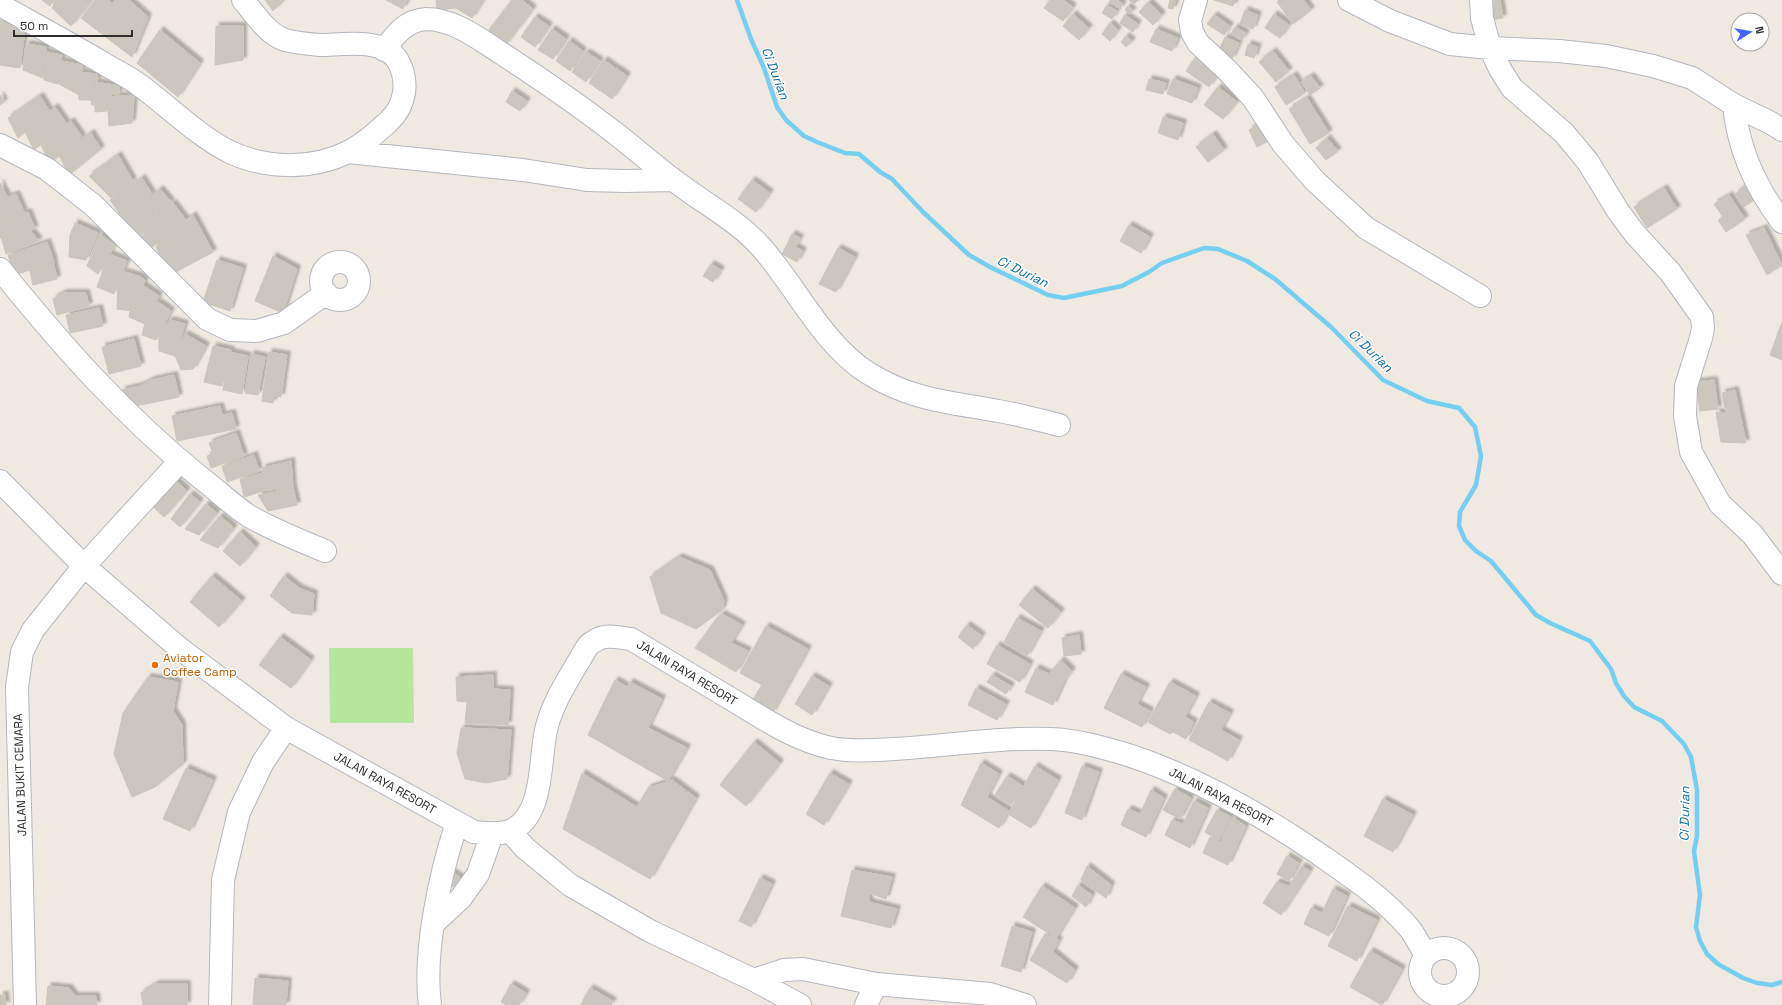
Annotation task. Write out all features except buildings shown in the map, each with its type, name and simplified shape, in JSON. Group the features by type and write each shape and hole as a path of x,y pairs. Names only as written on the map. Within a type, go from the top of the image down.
{"street":[{"path":"0,5 137,84 209,139 230,152 252,160 282,165 325,161 348,152 379,130 394,117 402,104 405,87 402,72 397,59 384,50 368,44 354,43 320,45 284,40 274,34 262,23 243,0"},
{"path":"1196,0 1190,20 1192,32 1198,43 1227,70 1253,98 1283,144 1314,181 1366,228 1480,296"},
{"path":"1349,0 1390,21 1450,44 1490,48 1567,51 1606,56 1653,66 1692,78 1734,105 1782,130"},
{"path":"1481,0 1482,18 1490,48 1500,69 1512,88 1564,133 1588,162 1618,211 1636,234 1670,272 1702,317 1703,328 1701,338 1686,386 1685,416 1691,452 1720,504 1753,535 1782,574"},
{"path":"384,50 396,33 408,24 425,19 442,21 465,31 521,66 620,137 673,180 724,216 760,246 799,296 813,318 845,355 867,372 917,396 940,402 1000,411 1059,425"},
{"path":"1734,105 1736,127 1753,174 1760,190 1782,222"},
{"path":"0,145 47,169 93,205 207,319 230,330 257,331 284,323 326,293"},
{"path":"348,152 515,169 587,180 625,182 673,180"},
{"path":"0,269 43,323 114,400 180,461 247,515 279,532 325,551"},
{"name":"JALAN BUKIT CEMARA","path":"25,1005 17,688 22,652 34,630 84,566 180,461"},
{"name":"JALAN RAYA RESORT","path":"0,481 84,566 179,648 286,728 474,832 501,832 520,823 532,809 539,790 541,758 546,728 562,690 588,645 599,638 611,636 631,639 779,728 807,741 833,748 865,750 929,747 1017,739 1053,739 1095,745 1143,760 1191,779 1250,809 1340,868 1382,901 1411,930 1426,956"},
{"path":"220,1005 223,880 237,819 263,762 286,728"},
{"path":"430,1005 429,972 434,922 445,863 456,823"},
{"path":"434,922 461,898 478,874 501,832 525,848 570,885 650,930 754,980 800,1005"},
{"path":"1441,948 1456,952 1466,963 1468,971 1463,985 1445,1001 1428,991 1420,977 1420,969 1426,956 1434,950 1441,948"},
{"path":"754,980 784,970 802,969 876,984 990,994 1025,1005"},
{"path":"866,1005 876,984"}],"green space":[{"path":"329,648 413,648 414,723 330,723"}],"waterway":[{"name":"Ci Durian","path":"737,0 751,39 764,68 777,107 786,120 804,136 845,153 859,154 880,172 892,179 923,212 969,255 992,268 1048,295 1064,298 1122,286 1149,272 1162,263 1204,248 1218,249 1247,261 1275,279 1331,327 1383,380 1427,401 1459,408 1475,427 1481,456 1476,485 1460,512 1459,526 1465,540 1476,551 1491,561 1536,615 1590,641 1611,669 1616,683 1624,696 1634,707 1662,721 1684,744 1691,757 1697,790 1697,836 1694,851 1700,895 1696,927 1700,941 1707,954 1718,964 1743,978 1757,983 1772,985 1782,982"}],"place":[{"name":"Aviator Coffee Camp","path":"155,665"}]}
